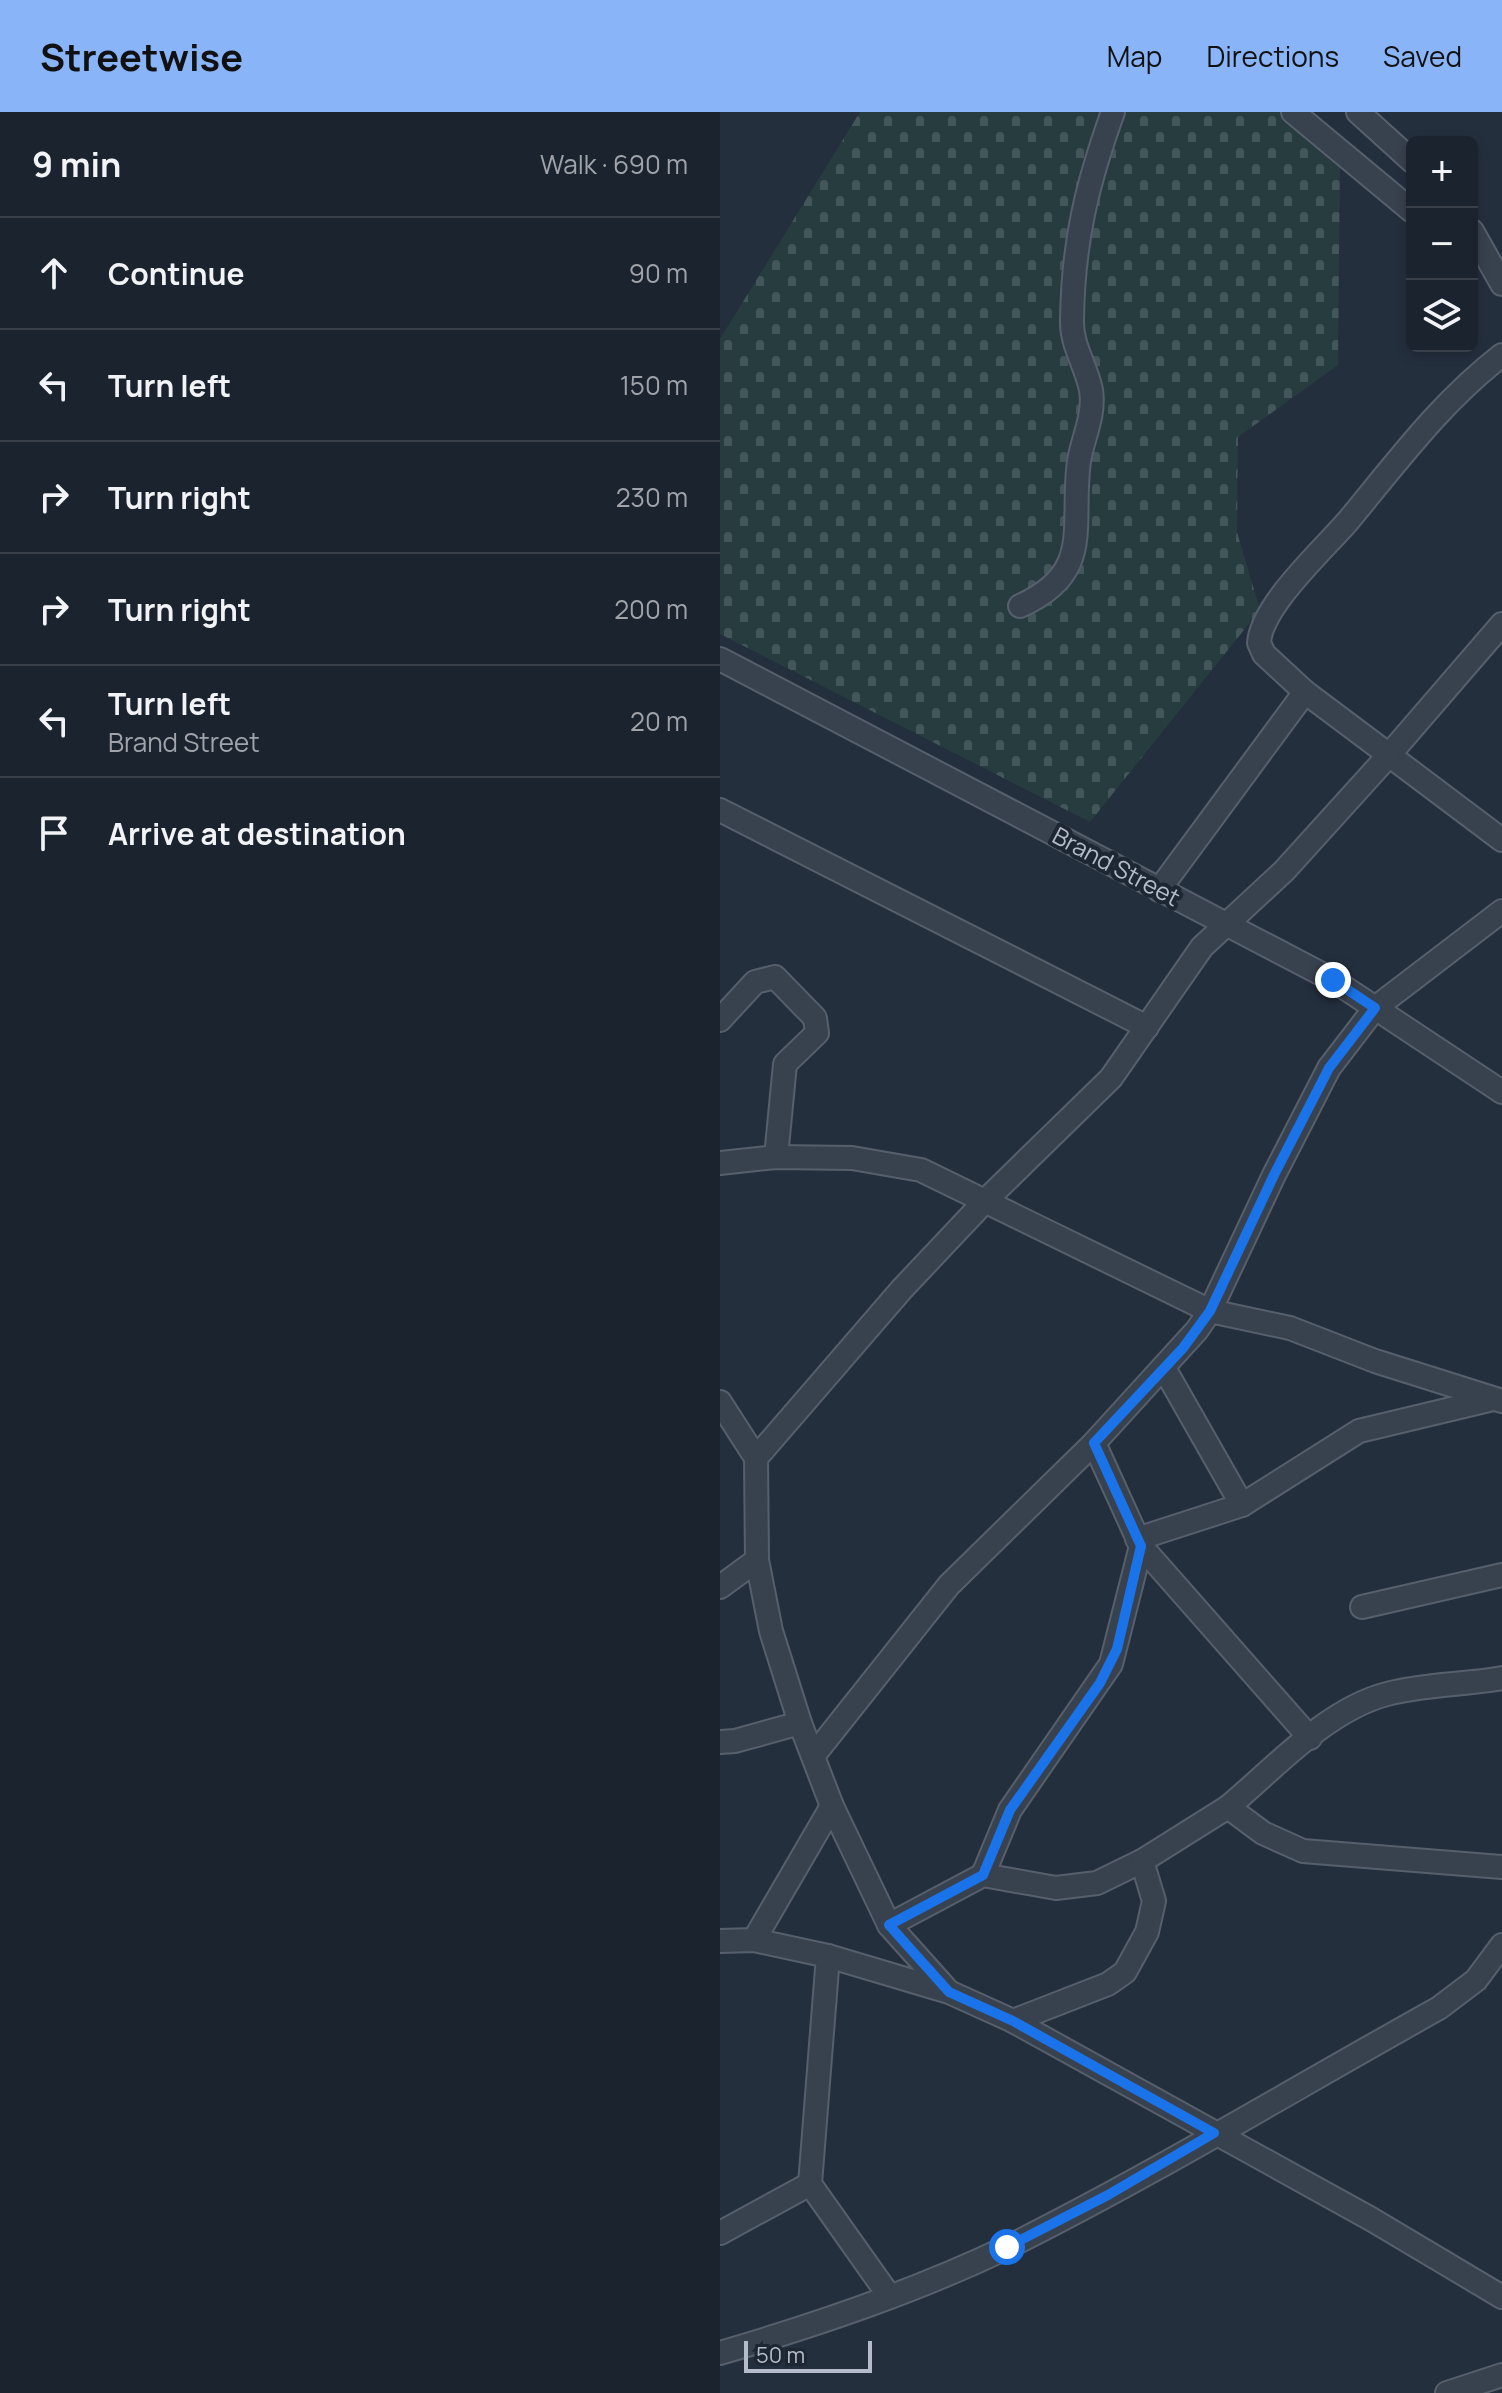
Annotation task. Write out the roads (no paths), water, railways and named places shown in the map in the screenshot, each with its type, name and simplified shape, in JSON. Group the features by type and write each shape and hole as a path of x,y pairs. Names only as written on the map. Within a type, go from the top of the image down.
{"street":[{"path":"1020,606 1058,584 1068,568 1077,527 1079,462 1092,409 1091,389 1072,329 1078,224 1113,112"},
{"path":"1293,112 1408,208"},
{"path":"1358,112 1406,156"},
{"path":"1479,253 1502,284"},
{"path":"1502,355 1471,379 1394,461 1272,612 1259,643 1264,654 1305,692 1502,840"},
{"path":"756,1458 902,1289 986,1200 1111,1078 1190,962 1284,871 1502,624"},
{"name":"Brand Street","path":"720,659 1333,980 1502,1092"},
{"path":"1159,890 1305,692"},
{"path":"720,810 1147,1027"},
{"path":"814,1755 949,1585 1094,1443 1164,1368 1210,1311 1329,1068 1375,1008 1502,911"},
{"path":"720,1020 755,982 775,977 815,1018 817,1033 785,1064 776,1157"},
{"path":"720,1163 776,1157 889,1162 921,1170 1210,1311 1290,1328 1375,1361 1499,1400"},
{"path":"1164,1368 1242,1505"},
{"path":"1139,1542 1242,1505 1359,1431 1499,1400"},
{"path":"720,1402 756,1458 757,1560 771,1631 800,1723 832,1806 889,1925 949,1992"},
{"path":"1094,1443 1139,1542 1310,1738"},
{"path":"889,1925 983,1875 1010,1810 1111,1664 1139,1542"},
{"path":"720,1587 757,1560"},
{"path":"1362,1607 1502,1575"},
{"path":"983,1875 1039,1887 1071,1888 1097,1883 1142,1861 1228,1807 1346,1712 1386,1694 1502,1678"},
{"path":"720,1742 800,1723"},
{"path":"754,1940 832,1806"},
{"path":"1228,1807 1263,1833 1303,1851 1502,1867"},
{"path":"1013,2021 1108,1984 1125,1972 1147,1932 1154,1901 1142,1861"},
{"path":"720,1941 754,1940 828,1956 949,1992 1013,2021 1371,2219 1502,2297"},
{"path":"720,2353 890,2297 1007,2247 1108,2195 1439,2008 1476,1980 1502,1945"},
{"path":"828,1956 810,2184 890,2297"},
{"path":"720,2233 810,2184"},
{"path":"1447,2393 1502,2375"}]}
